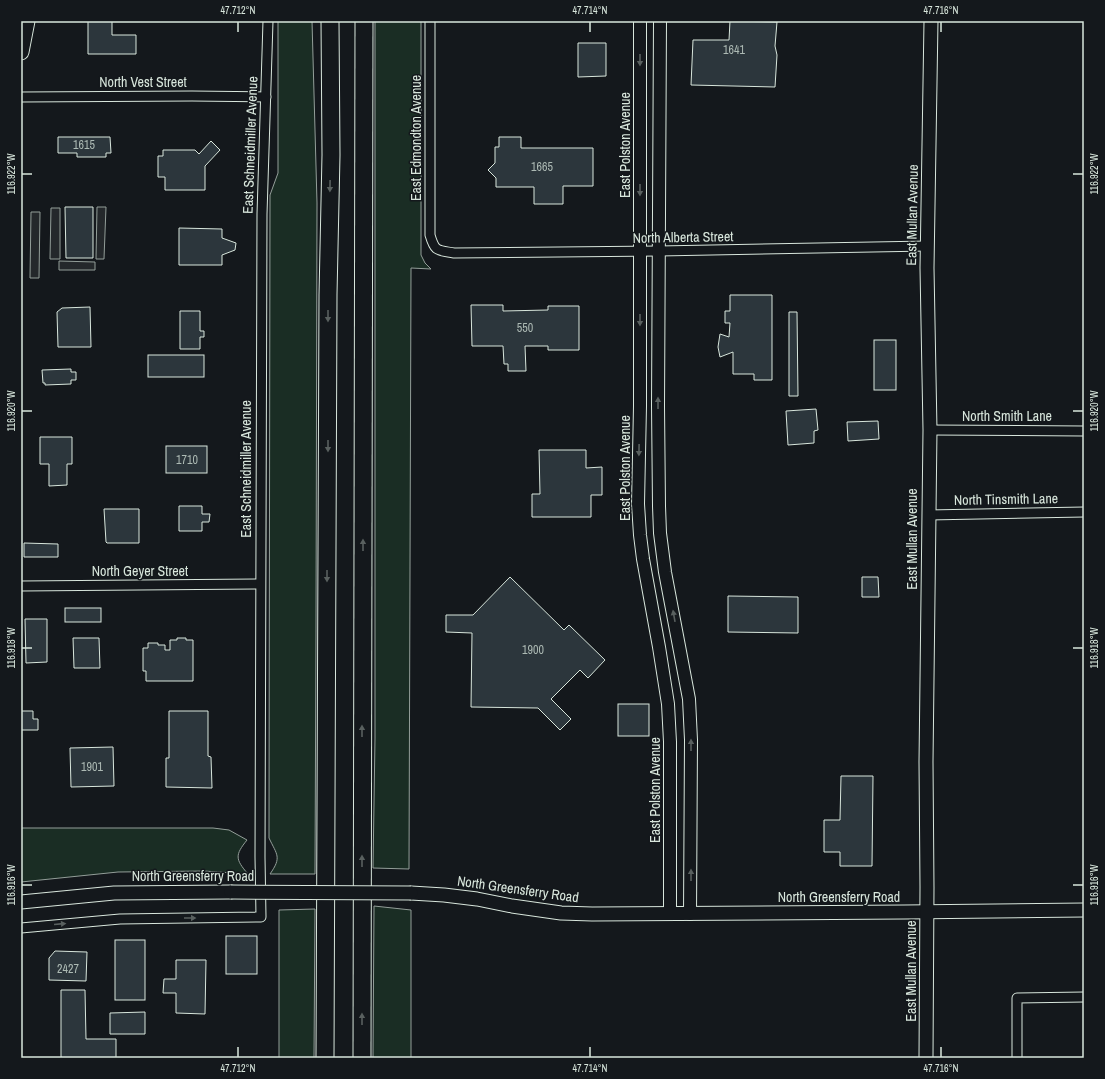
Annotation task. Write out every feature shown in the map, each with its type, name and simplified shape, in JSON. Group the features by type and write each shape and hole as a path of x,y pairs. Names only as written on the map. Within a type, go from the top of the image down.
{"highway":[{"path":"323,21 330,155"},
{"path":"325,1058 330,21"},
{"path":"362,1058 364,21"}],"main road":[{"path":"21,52 27,21"},
{"name":"East Mullan Avenue","path":"926,1058 926,762 930,430 928,246 931,21"},
{"name":"North Greensferry Road","path":"21,902 114,893 411,893 477,899 561,913 690,914 1084,910"}],"street":[{"name":"East Schneidmiller Avenue","path":"21,928 120,918 261,917 260,584 262,214 268,21"},
{"name":"East Edmondton Avenue","path":"430,21 430,235 433,246 439,251"},
{"name":"East Polston Avenue","path":"640,21 640,406 638,504 642,559 659,647 668,704 670,742 670,914"},
{"path":"660,21 659,506 660,533 665,572 689,699 691,740 690,914"},
{"name":"North Vest Street","path":"21,97 266,97"},
{"name":"North Alberta Street","path":"439,251 454,253 659,251 928,246"},
{"name":"North Smith Lane","path":"930,430 1084,431"},
{"name":"North Tinsmith Lane","path":"928,515 1084,512"},
{"name":"North Geyer Street","path":"21,586 260,584"},
{"path":"1017,1058 1016,998 1084,998"}],"green space":[{"path":"278,21 312,21 317,203 315,874 270,874 277,860 276,852 269,838 270,195 278,173"},
{"path":"375,21 421,21 421,255 425,263 431,269 411,268 409,869 373,868 375,738"},
{"path":"21,828 213,828 229,830 247,840 240,850 238,857 248,874 204,871 118,872 21,882"},
{"path":"374,906 411,910 411,1058 373,1058"},
{"path":"315,909 314,1058 279,1058 279,910"}],"shaded area":[{"path":"97,207 106,207 104,259 96,259"},
{"path":"51,208 60,208 60,259 50,259"},
{"path":"31,212 40,212 39,278 30,278"},
{"path":"59,261 95,262 95,270 59,270"}],"building":[{"path":"88,21 112,21 112,35 136,35 136,54 88,54"},
{"path":"730,21 777,22 775,46 777,55 775,87 691,85 693,40 729,40"},
{"path":"578,43 606,43 606,76 578,77"},
{"path":"58,137 110,137 111,153 106,153 106,157 77,157 77,153 58,153"},
{"path":"499,137 521,137 521,148 593,148 593,186 563,186 563,204 534,204 534,187 496,187 496,178 488,170 495,163 495,147 499,147"},
{"path":"211,141 220,150 205,166 205,190 165,190 165,177 158,177 158,156 163,156 163,150 195,150 199,154"},
{"path":"65,207 93,207 93,258 66,258"},
{"path":"179,228 222,229 222,238 236,243 235,250 222,255 222,265 179,265"},
{"path":"730,295 772,295 772,380 754,380 754,374 733,374 733,352 720,357 718,347 720,334 729,337 730,323 725,323 725,311 730,311"},
{"path":"471,305 503,305 503,311 548,310 548,306 579,306 579,350 548,350 548,346 525,346 526,371 508,371 508,364 504,364 503,346 472,346"},
{"path":"90,307 91,347 58,347 57,312 62,308"},
{"path":"180,311 200,311 200,331 204,331 204,337 200,337 200,349 180,349"},
{"path":"789,312 797,312 798,396 789,396"},
{"path":"874,340 896,340 896,390 874,390"},
{"path":"148,355 204,355 204,377 148,377"},
{"path":"71,369 71,372 76,372 76,380 71,380 71,384 45,385 45,383 43,383 42,370"},
{"path":"816,409 818,430 814,431 814,443 788,445 786,411"},
{"path":"878,421 879,439 848,441 847,422"},
{"path":"40,437 72,437 72,464 67,464 67,485 49,486 49,464 40,464"},
{"path":"166,446 207,446 207,473 166,473"},
{"path":"539,450 586,450 586,468 602,467 602,495 591,495 591,517 532,517 532,494 540,494"},
{"path":"179,506 202,506 202,514 210,514 209,522 202,522 202,531 179,531"},
{"path":"104,509 139,509 139,543 107,543"},
{"path":"24,543 58,544 58,557 24,557"},
{"path":"510,577 564,630 569,625 605,660 588,678 580,670 551,699 571,719 560,730 538,708 471,707 472,633 446,632 446,615 473,615"},
{"path":"862,577 878,577 879,597 862,597"},
{"path":"728,596 798,597 798,633 728,632"},
{"path":"65,608 101,608 101,622 65,622"},
{"path":"25,619 47,619 47,662 26,663"},
{"path":"73,638 99,638 100,668 74,668"},
{"path":"177,638 193,640 193,681 146,681 146,671 143,671 143,648 148,648 148,643 158,643 158,645 165,645 165,650 170,650 170,640 177,640"},
{"path":"618,704 649,704 649,736 618,736"},
{"path":"21,711 33,711 33,719 38,719 38,730 21,730"},
{"path":"169,711 208,711 208,756 211,757 212,788 166,787 166,758 169,758"},
{"path":"113,747 114,786 71,787 70,748"},
{"path":"841,776 873,776 872,866 840,866 840,852 824,852 824,820 840,820"},
{"path":"226,936 257,936 257,974 226,974"},
{"path":"115,940 145,940 145,1000 115,1000"},
{"path":"55,951 87,952 86,981 49,980 49,958"},
{"path":"176,960 206,960 205,1014 176,1013 176,993 163,993 164,979 176,979"},
{"path":"61,990 85,990 86,1039 116,1039 116,1058 61,1057"},
{"path":"145,1012 145,1034 110,1034 110,1013"}]}
